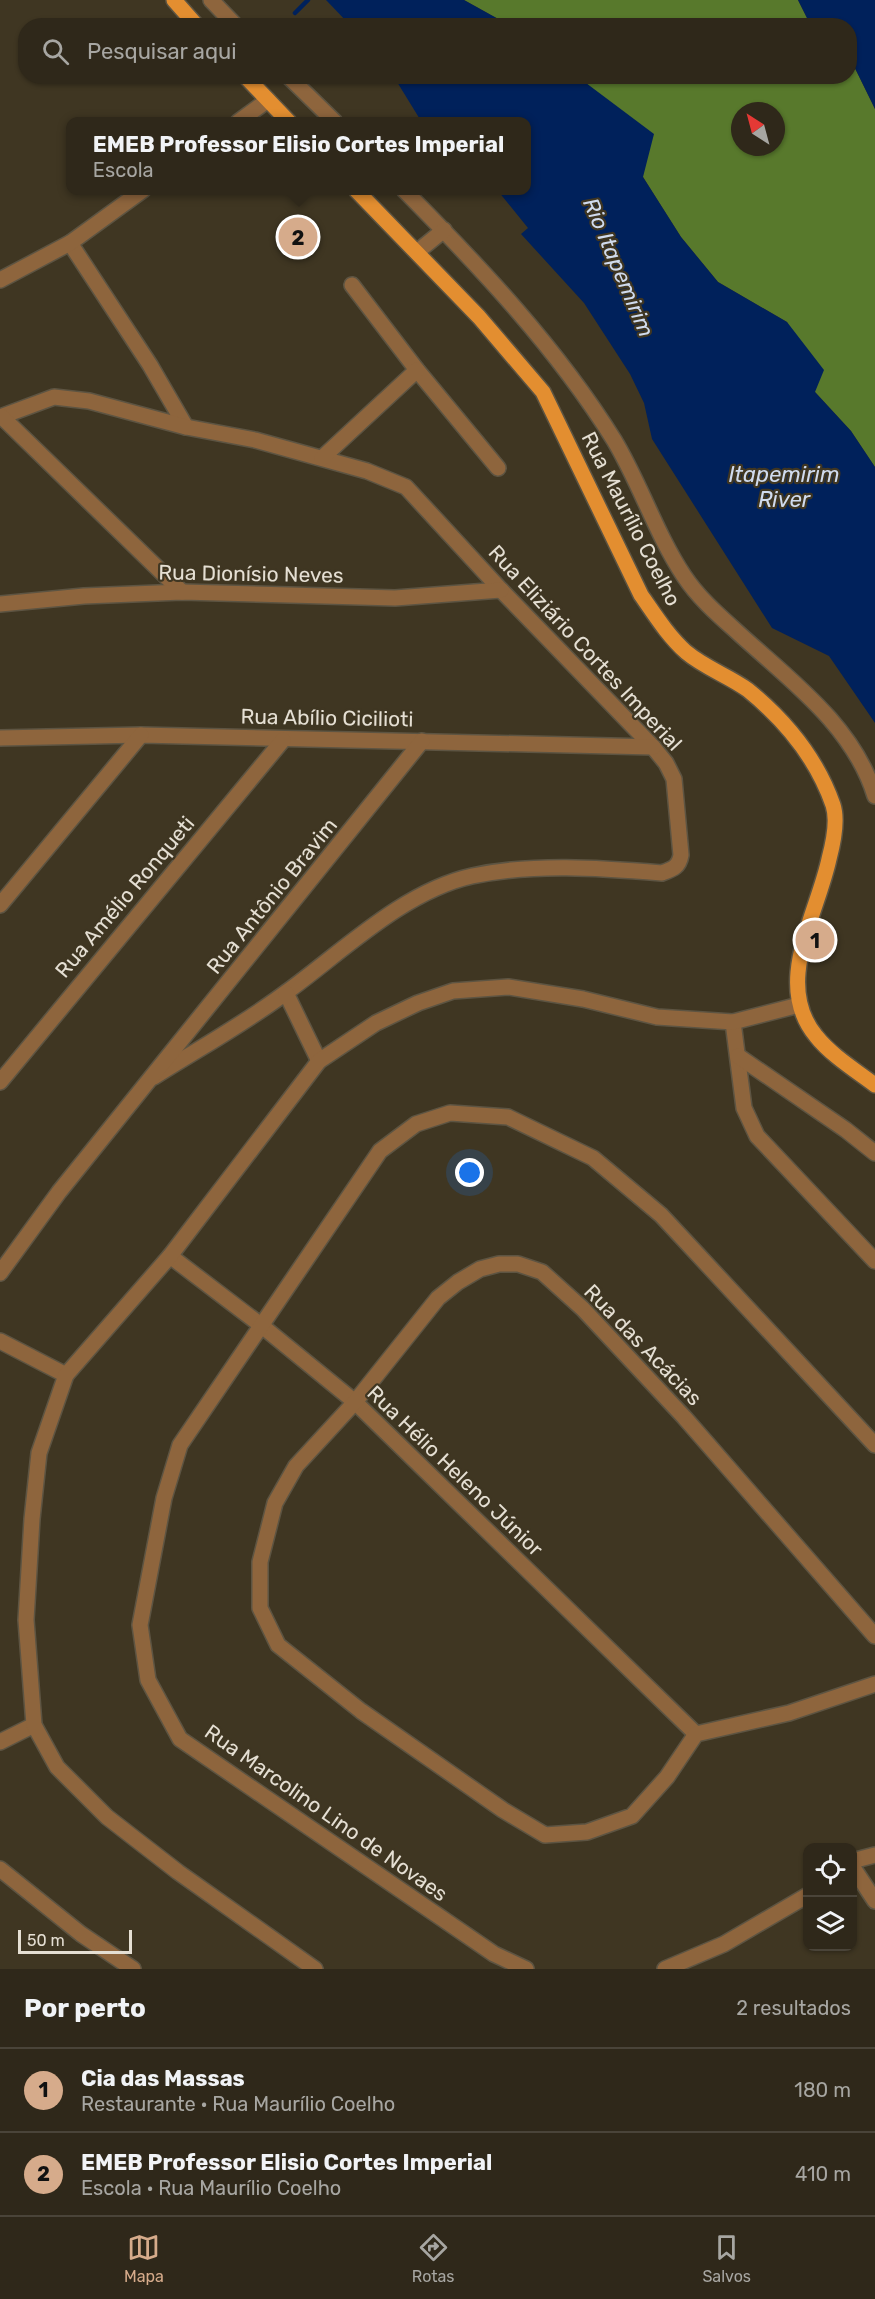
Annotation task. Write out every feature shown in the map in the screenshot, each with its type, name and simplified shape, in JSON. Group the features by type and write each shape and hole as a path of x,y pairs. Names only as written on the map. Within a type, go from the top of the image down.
{"main road":[{"path":"174,0 190,18"},
{"path":"253,84 284,117"},
{"name":"Rua Maurílio Coelho","path":"361,195 522,364 543,392 632,576 662,625 685,651 711,670 746,689 781,722 814,760 834,808 834,833 822,892 800,954 797,986 799,1005 815,1035 875,1085"}],"street":[{"path":"211,0 228,18"},
{"path":"296,84 330,117"},
{"path":"245,117 268,100"},
{"path":"0,280 70,243 136,195"},
{"path":"409,195 492,279 576,382 615,442 684,576 706,603 834,722 854,747 869,777 875,796"},
{"path":"417,252 444,230"},
{"path":"70,243 150,365 186,428"},
{"path":"352,285 417,370 498,468"},
{"path":"322,458 417,370"},
{"name":"Rua Eliziário Cortes Imperial","path":"1,417 54,398 89,401 186,428 255,440 322,458 367,471 406,487 501,590 653,747 666,763 674,779 681,855 680,864 674,869 662,873 527,868 470,876 421,894 346,946 286,993 154,1077"},
{"path":"1,417 182,592"},
{"name":"Rua Dionísio Neves","path":"0,604 84,596 182,592 395,598 501,590"},
{"path":"0,905 141,735"},
{"name":"Rua Abílio Cicilioti","path":"0,738 141,735 653,747"},
{"name":"Rua Amélio Ronqueti","path":"0,1082 283,740"},
{"name":"Rua Antônio Bravim","path":"0,1273 59,1192 154,1077 422,741"},
{"path":"315,1969 178,1872 107,1817 57,1767 34,1725 26,1620 32,1520 39,1453 66,1375 170,1256 319,1061 376,1023 418,1003 453,991 508,987 583,999 657,1017 733,1022 799,1005"},
{"path":"286,993 319,1061"},
{"path":"733,1022 744,1108 757,1136 875,1261"},
{"path":"738,1056 846,1130 875,1153"},
{"name":"Rua Marcolino Lino de Novaes","path":"526,1969 494,1954 180,1739 148,1680 140,1625 164,1498 180,1444 380,1151 416,1124 450,1113 508,1117 593,1158 661,1215 875,1445"},
{"name":"Rua Hélio Heleno Júnior","path":"170,1256 262,1326 355,1402 696,1734"},
{"name":"Rua das Acácias","path":"696,1734 667,1777 632,1816 587,1832 545,1835 503,1810 361,1711 279,1645 260,1608 260,1562 275,1503 296,1466 355,1402 438,1298 458,1282 480,1269 499,1264 518,1264 542,1272 583,1310 684,1418 875,1636"},
{"path":"0,1341 66,1375"},
{"path":"696,1734 789,1713 875,1684"},
{"path":"0,1742 34,1725"},
{"path":"857,1860 875,1855"},
{"path":"0,1869 81,1934 133,1969"},
{"path":"857,1874 875,1901"},
{"path":"665,1969 724,1944 804,1897"}],"green space":[{"path":"464,0 798,0 807,18 496,18"},
{"path":"857,72 875,109 875,467 851,431 815,392 787,322 718,282 681,237 643,177 599,94 587,84 857,84"}],"water":[{"path":"326,0 464,0 496,18 343,18"},
{"path":"798,0 875,0 875,109 857,72 857,18 807,18"},
{"name":"Itapemirim River","path":"398,84 587,84 654,134 643,177 681,237 718,282 787,322 824,370 815,392 851,431 875,467 875,723 829,656 772,628 652,439 644,403 630,374 584,303 521,234 528,228 501,195 531,195 531,117 419,117"}],"waterway":[{"path":"295,13 308,0"}],"place":[{"name":"EMEB Professor Elisio Cortes Imperial","path":"298,237"},
{"name":"Cia das Massas","path":"815,940"}],"water label":[{"name":"Rio Itapemirim","path":"619,267"}]}
